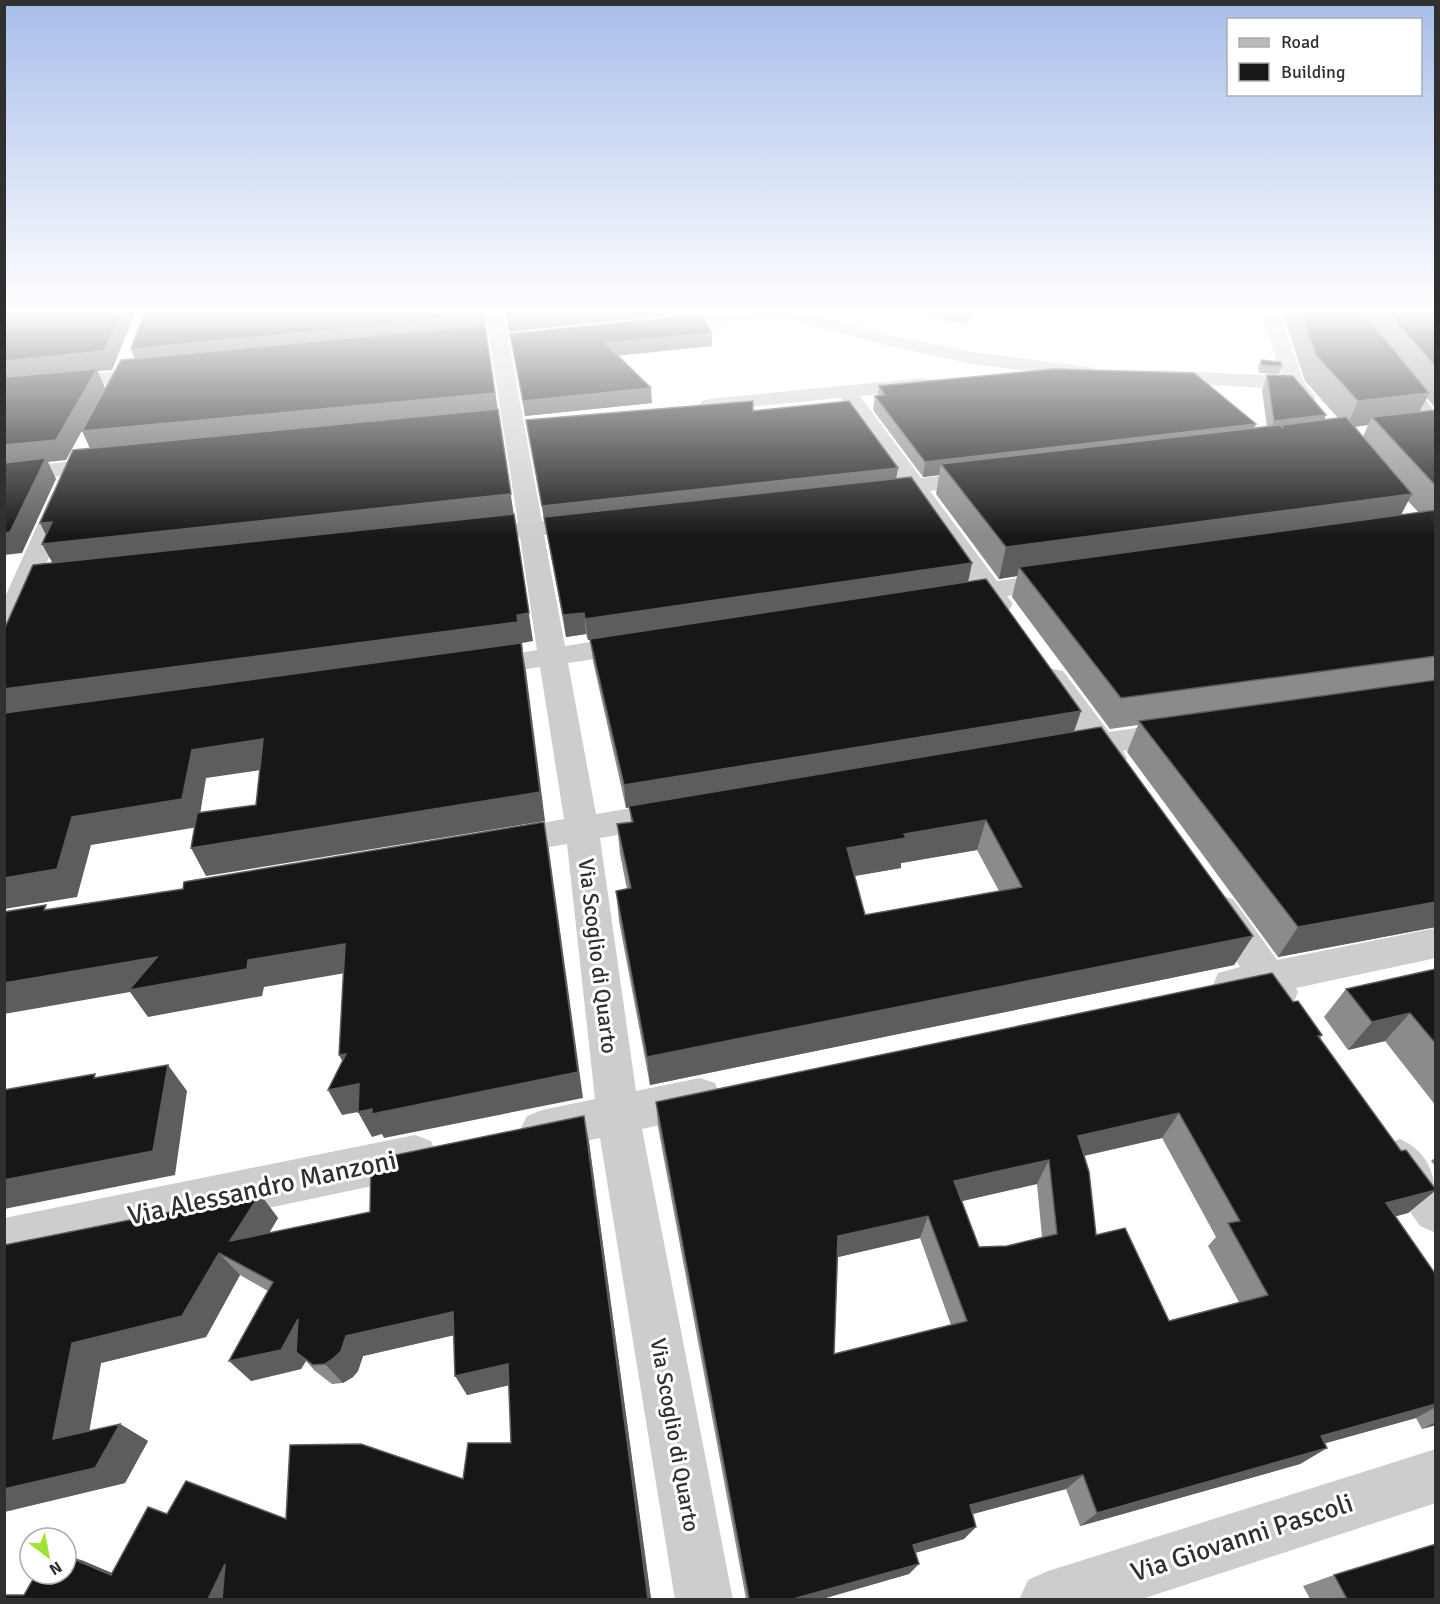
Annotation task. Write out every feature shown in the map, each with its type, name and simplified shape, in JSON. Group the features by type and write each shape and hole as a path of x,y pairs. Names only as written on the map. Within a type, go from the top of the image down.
{"street":[{"path":"4,389 38,386"},
{"path":"111,398 118,386"},
{"name":"Via Scoglio di Quarto","path":"507,386 582,829 618,1114 704,1599"},
{"path":"686,408 904,386"},
{"path":"1296,386 1323,418"},
{"path":"1402,386 1428,420"},
{"path":"847,392 1018,628"},
{"path":"4,476 80,458 134,462"},
{"path":"4,631 35,584 80,458"},
{"path":"857,493 1009,475"},
{"path":"448,538 612,520"},
{"path":"931,599 1085,577"},
{"path":"459,670 659,641"},
{"path":"1038,657 1128,782"},
{"path":"1041,753 1204,728"},
{"path":"476,847 700,809"},
{"path":"1205,889 1296,1016"},
{"path":"1199,992 1436,943"},
{"path":"502,1138 734,1089"},
{"path":"1380,1132 1436,1210"},
{"name":"Via Alessandro Manzoni","path":"4,1241 456,1148"},
{"name":"Via Giovanni Pascoli","path":"1048,1599 1436,1476"}],"building":[{"path":"4,386 87,386 56,440 4,445"},
{"path":"107,386 494,386 495,393 82,431"},
{"path":"520,386 649,386 651,388 523,401"},
{"path":"879,386 1210,386 1256,424 925,462 875,396 885,395"},
{"path":"1269,386 1301,386 1326,415 1274,421"},
{"path":"1344,386 1423,386 1429,393 1358,401"},
{"path":"753,401 753,411 849,401 898,468 542,506 526,420"},
{"path":"498,409 511,494 42,544 52,522 40,523 73,450"},
{"path":"1436,410 1436,486 1372,417"},
{"path":"1346,417 1412,494 1006,547 941,464 1280,425 1283,428 1282,425"},
{"path":"46,458 10,532 4,533 4,463"},
{"path":"911,477 972,563 585,619 584,613 563,615 544,517"},
{"path":"1436,510 1436,656 1121,698 1019,567"},
{"path":"514,514 529,613 517,615 518,622 4,689 4,630 33,565"},
{"path":"986,579 1081,711 624,785 590,639"},
{"path":"521,643 540,792 191,848 197,813 256,805 263,739 192,750 182,799 72,817 57,869 4,878 4,713"},
{"path":"1436,680 1436,902 1298,927 1139,721"},
{"path":"1101,727 1253,936 647,1057 616,891 631,888 617,824 633,822 629,806","holes":["986,820 1022,887 865,915 847,848 906,838 904,834"]},
{"path":"544,822 578,1072 372,1114 372,1109 358,1112 359,1084 328,1090 346,1054 339,1055 345,944 248,960 247,969 129,990 157,957 4,983 4,912 46,905 44,910 183,889 184,882"},
{"path":"1436,969 1436,1044 1410,1013 1372,1022 1346,989"},
{"path":"1272,973 1293,1002 1298,1001 1322,1035 1318,1036 1401,1151 1406,1150 1436,1190 1386,1203 1436,1275 1436,1404 1321,1436 1327,1448 1097,1513 1083,1475 970,1505 976,1527 913,1545 919,1564 793,1599 749,1599 656,1102","holes":["1179,1113 1240,1221 1228,1223 1268,1295 1169,1321 1125,1228 1096,1235 1089,1172 1078,1136","1049,1160 1057,1234 1007,1246 979,1247 954,1181","928,1216 967,1321 834,1354 838,1236"]},
{"path":"168,1065 153,1151 4,1180 4,1090 95,1074 94,1078"},
{"path":"584,1116 648,1599 222,1599 225,1564 208,1599 4,1599 4,1595 24,1595 29,1586 78,1586 78,1561 111,1575 148,1507 167,1514 186,1481 286,1519 290,1445 361,1444 463,1479 468,1443 511,1443 508,1364 455,1376 453,1312 346,1336 341,1351 335,1357 325,1364 313,1365 296,1352 298,1319 281,1350 229,1361 273,1282 219,1253 182,1316 72,1343 53,1439 120,1424 95,1468 4,1489 4,1245 260,1194 230,1241 370,1212 371,1160"},
{"path":"1436,1544 1436,1599 1347,1599 1334,1575"}]}
